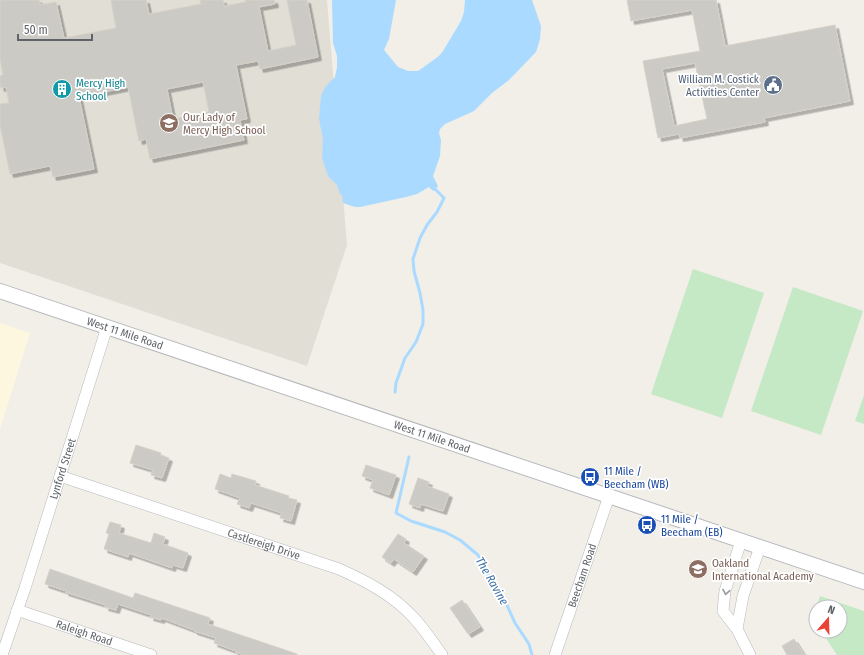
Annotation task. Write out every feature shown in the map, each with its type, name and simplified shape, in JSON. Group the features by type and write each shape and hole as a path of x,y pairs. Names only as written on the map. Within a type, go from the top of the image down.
{"street":[{"name":"West 11 Mile Road","path":"0,290 864,582"},
{"name":"Lynford Street","path":"2,655 107,327"},
{"name":"Castlereigh Drive","path":"60,476 339,569 363,580 385,593 413,617 442,655"},
{"name":"Beecham Road","path":"556,655 609,496"},
{"path":"742,541 726,591 723,611 737,629 750,655"},
{"path":"737,629 744,596 760,547"},
{"name":"Raleigh Road","path":"17,610 151,655"}],"shaded area":[{"name":"Our Lady of Mercy High School","path":"0,0 327,0 347,245 307,366 0,263"},
{"path":"0,323 30,333 0,429"}],"green space":[{"path":"693,269 764,293 722,418 651,394"},
{"path":"793,287 863,311 821,435 751,411"},
{"path":"864,395 864,424 855,421"},
{"path":"820,596 829,599 819,599"},
{"path":"848,606 864,611 864,655 837,655 826,639 848,639"}],"water":[{"path":"332,0 396,0 389,39 384,50 398,67 408,71 418,71 439,56 443,51 461,21 464,12 465,0 532,0 541,26 540,39 536,52 509,80 492,93 474,111 445,124 440,129 440,156 433,176 438,186 434,191 429,187 417,194 406,197 355,207 343,203 342,195 340,194 337,185 328,176 322,158 323,139 319,119 321,96 325,87 335,77 337,67 337,56 333,43"}],"building":[{"name":"Mercy High School","path":"0,0 39,0 40,5 56,2 64,38 116,28 111,0 146,0 149,14 201,4 200,0 223,0 224,6 246,2 245,0 274,0 275,4 259,7 268,51 296,45 287,0 307,0 318,57 260,69 258,61 236,65 247,119 240,120 244,140 150,159 146,139 139,141 128,87 79,97 94,169 53,177 50,166 10,174 0,125 0,104 9,103 6,87 1,88 0,83 0,76 3,75 0,58","holes":["203,82 209,112 173,119 167,89"]},
{"name":"William M. Costick Activities Center","path":"627,0 716,0 725,46 835,25 850,101 764,118 765,122 680,138 679,134 658,138 643,61 700,51 692,10 631,21","holes":["695,63 707,119 674,126 662,69"]},
{"path":"136,445 161,453 160,455 169,458 162,478 151,475 153,470 130,463"},
{"path":"366,465 396,475 389,495 370,488 373,480 362,476"},
{"path":"220,474 231,478 232,474 256,481 255,485 297,500 291,521 280,518 282,513 251,503 249,508 237,504 240,498 215,489"},
{"path":"418,478 429,482 427,486 449,494 443,511 421,504 420,508 409,504"},
{"path":"110,522 121,525 119,533 151,543 154,533 165,537 163,544 188,553 183,568 173,565 172,568 129,553 128,557 104,549 109,534 106,533"},
{"path":"398,534 406,539 404,543 424,556 413,572 394,559 391,563 382,557"},
{"path":"50,569 133,598 135,593 210,618 208,624 297,655 244,655 214,643 216,638 162,618 161,620 150,617 151,615 118,604 116,610 105,607 106,605 45,584"},
{"path":"462,600 480,627 468,634 450,608"},
{"path":"794,639 804,655 787,655 782,646"}],"waterway":[{"name":"The Ravine","path":"395,392 396,383 405,358 416,342 423,324 423,310 414,271 413,259 420,238 427,225 437,212 444,198 434,188"},
{"name":"The Ravine","path":"409,457 396,513 411,521 445,532 460,540 478,555 506,603 515,623 529,644 532,655"}],"place":[{"name":"William M. Costick Activities Center","path":"773,85"},
{"name":"Mercy High School","path":"62,89"},
{"name":"Our Lady of Mercy High School","path":"169,123"},
{"name":"11 Mile / Beecham (WB)","path":"590,477"},
{"name":"11 Mile / Beecham (EB)","path":"647,525"},
{"name":"Oakland International Academy","path":"698,569"}]}
